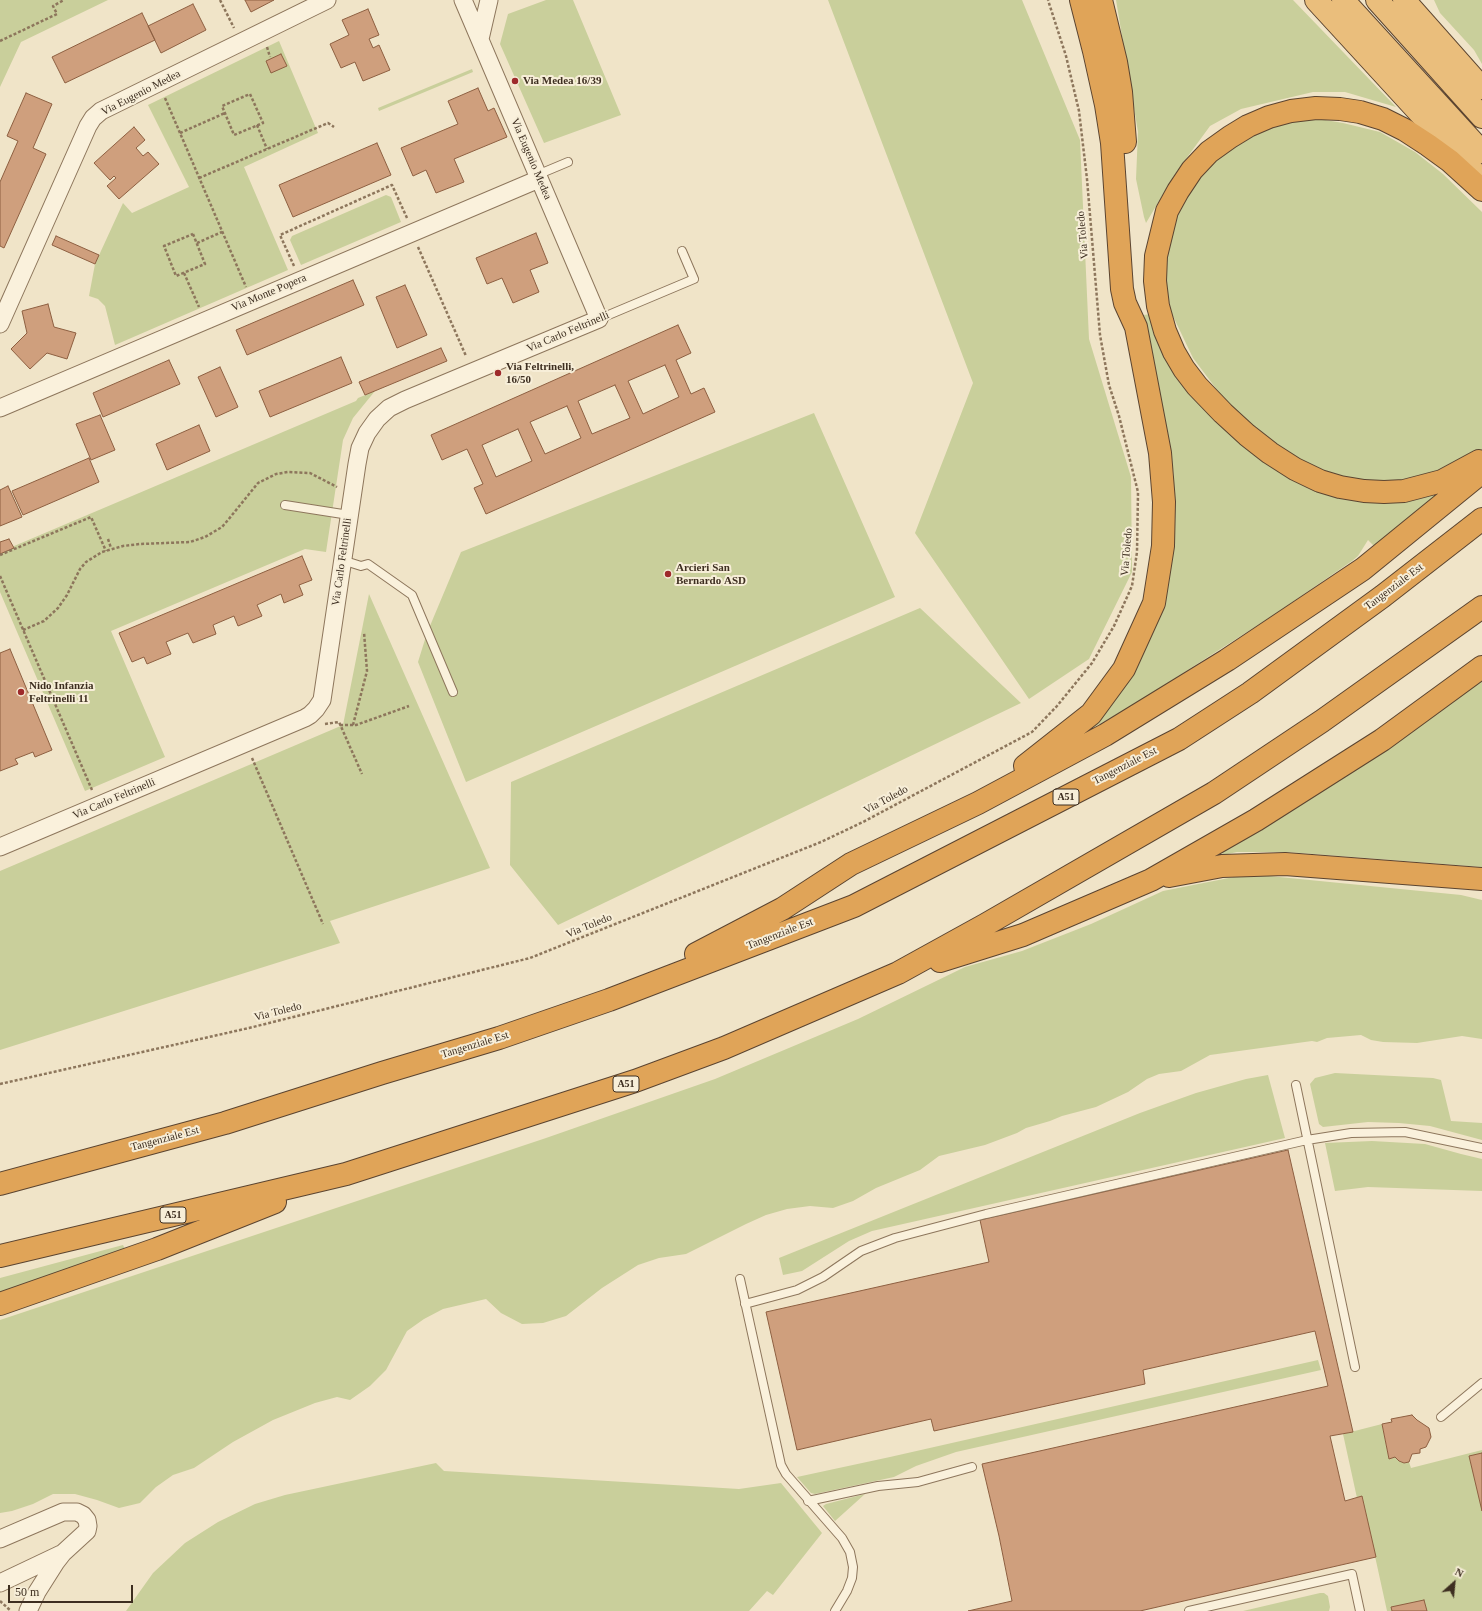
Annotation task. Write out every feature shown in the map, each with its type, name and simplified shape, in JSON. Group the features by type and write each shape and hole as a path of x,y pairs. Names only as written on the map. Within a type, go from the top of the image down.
{"highway":[{"path":"1080,0 1094,51 1109,122 1114,168 1122,289 1125,303 1136,327"},
{"path":"978,803 1091,714 1124,669 1154,603 1162,546 1164,502 1160,453 1136,327 1130,269 1125,129 1121,92 1116,62 1101,0"},
{"path":"1308,0 1348,35"},
{"path":"1316,0 1482,181"},
{"path":"1343,0 1482,152"},
{"path":"1378,0 1482,117"},
{"path":"1404,0 1482,88"},
{"path":"1416,0 1439,39"},
{"path":"1482,190 1450,161 1428,145 1405,130 1383,119 1340,108 1316,108 1291,111 1276,115 1248,126 1230,137 1209,152 1192,170 1167,211 1156,256 1155,281 1158,306 1165,331 1174,352 1184,369 1223,413 1242,431 1270,454 1295,469 1320,481 1340,487 1364,492 1404,492 1442,481 1482,460"},
{"path":"609,1000 782,908 851,864 978,803 1105,735 1227,660 1363,570 1482,472"},
{"name":"Tangenziale Est","path":"0,1184 225,1124 499,1038 609,1000 854,906 1179,738 1250,693 1383,596 1482,519"},
{"name":"A51","path":"0,1256 346,1174 642,1079 724,1048 898,973 985,925 1214,793 1322,721 1482,607"},
{"path":"898,973 1023,935 1150,880 1256,820 1382,740 1482,667"},
{"path":"1150,880 1222,866 1285,864 1482,879"},
{"path":"0,1304 157,1249 346,1174"}],"street":[{"name":"Via Eugenio Medea","path":"0,324 88,126 93,118 101,111 327,0"},
{"name":"Via Eugenio Medea","path":"462,0 599,319"},
{"path":"462,0 475,0"},
{"path":"480,39 489,0"},
{"name":"Via Monte Popera","path":"0,408 538,177"},
{"name":"Via Carlo Feltrinelli","path":"0,847 305,718 316,709 322,700 360,448 367,433 377,419 389,408 405,400 599,319"},
{"path":"0,1539 63,1512 77,1512 83,1515 87,1520 87,1531 63,1553 37,1592 28,1611"},
{"path":"0,1583 63,1553"}],"lane":[{"path":"538,177 568,162"},
{"name":"Via Carlo Feltrinelli","path":"599,319 694,279 682,251"},
{"path":"285,505 349,515"},
{"path":"342,560 362,566 368,564 412,595 453,692"},
{"path":"1296,1085 1355,1367"},
{"path":"746,1304 797,1290 823,1277 861,1251 895,1238 986,1214 1307,1140 1351,1133 1405,1132 1482,1148"},
{"path":"740,1279 781,1465 786,1474 842,1538 850,1552 853,1567 852,1578 847,1591 835,1611"},
{"path":"1441,1416 1482,1383"},
{"path":"808,1500 878,1486 918,1482 972,1467"},
{"path":"1189,1611 1352,1574 1360,1611"}],"path":[{"path":"0,41 57,14 53,6 64,0"},
{"path":"220,0 236,32"},
{"name":"Via Toledo","path":"0,1084 249,1028 530,958 821,842 862,822 1032,732 1057,706 1092,663 1114,626 1132,586 1137,552 1138,492 1119,416 1109,385 1100,335 1087,179 1079,111 1066,56 1048,0"},
{"path":"266,44 270,57"},
{"path":"164,94 248,291"},
{"path":"250,94 263,123 234,135 225,113 222,106 250,94"},
{"path":"180,133 225,113"},
{"path":"199,178 328,123 334,127"},
{"path":"257,125 267,149"},
{"path":"296,271 280,235 392,185 408,222"},
{"path":"197,243 222,232"},
{"path":"193,234 205,264 184,272 176,276 164,246 193,234"},
{"path":"417,245 466,356"},
{"path":"184,272 201,312"},
{"path":"23,630 44,621 58,608 68,595 80,569 94,556 111,548 140,544 190,542 205,538 222,527 258,483 276,474 288,472 310,473 327,481 340,490"},
{"path":"0,555 91,517 106,550"},
{"path":"108,539 111,548"},
{"path":"0,576 92,791"},
{"path":"353,725 367,671 364,632"},
{"path":"340,725 353,725 409,706"},
{"path":"325,724 339,722 362,774"},
{"path":"252,758 323,924"},
{"path":"0,1602 11,1611"}],"green space":[{"path":"0,0 108,0 21,42 0,87"},
{"path":"546,0 573,0 621,115 544,143 500,44 508,14"},
{"path":"828,0 1022,0 1080,140 1089,339 1131,477 1132,572 1089,659 1029,699 915,533 973,383"},
{"path":"1116,0 1293,0 1396,107 1345,92 1313,92 1241,109 1210,126 1175,174 1146,223 1136,179 1138,132"},
{"path":"1434,0 1482,0 1482,64 1474,50 1440,13"},
{"path":"279,41 318,133 244,167 288,270 115,345 105,306 98,299 89,296 95,264 123,203 132,213 189,187 148,105"},
{"path":"472,69 473,72 379,111 378,108"},
{"path":"1302,116 1343,123 1380,132 1415,152 1443,174 1482,212 1482,450 1464,463 1418,479 1382,483 1336,478 1292,455 1236,415 1193,358 1171,312 1165,282 1167,249 1183,195 1208,167 1233,145 1271,124"},
{"path":"386,195 391,197 401,222 301,265 290,240 292,236"},
{"path":"1150,314 1283,474 1449,488 1374,546 1368,540 1358,556 1352,561 1272,616 1130,707 1071,740 1101,710 1174,521 1174,476 1166,426 1144,315"},
{"path":"375,391 353,418 343,440 326,552 305,549 111,631 165,757 85,791 0,592 0,552 356,401 358,398"},
{"name":"Arcieri San Bernardo ASD","path":"814,413 895,597 466,782 418,662 427,633 461,552"},
{"path":"369,594 490,868 330,921 340,943 0,1050 0,871 343,725"},
{"path":"920,608 1021,703 558,925 510,865 511,782"},
{"path":"1482,677 1482,867 1288,852 1237,852 1223,855 1221,850"},
{"path":"1249,874 1461,895 1482,900 1482,1039 1462,1036 1417,1043 1383,1042 1371,1040 1361,1035 1327,1038 1317,1042 1312,1041 1210,1055 1181,1071 1159,1074 1147,1079 1128,1092 1096,1107 1026,1128 985,1145 939,1156 920,1170 876,1188 853,1201 833,1208 810,1206 787,1209 766,1215 686,1254 659,1258 638,1265 602,1288 566,1316 543,1323 522,1324 501,1313 486,1299 443,1309 424,1319 407,1331 386,1370 370,1386 350,1400 337,1397 315,1403 273,1420 233,1442 194,1468 173,1475 156,1487 140,1503 119,1508 75,1494 53,1494 33,1504 12,1511 0,1513 0,1320 546,1138 715,1079 858,1019 965,967 1022,951 1091,924 1163,891"},
{"path":"1335,1073 1433,1078 1441,1080 1451,1121 1482,1123 1482,1140 1430,1126 1399,1123 1368,1122 1323,1127 1319,1124 1310,1084 1315,1078"},
{"path":"1268,1075 1285,1138 872,1231 849,1241 802,1271 783,1275 779,1258 1140,1113 1196,1093 1246,1079"},
{"path":"1372,1141 1425,1144 1482,1159 1482,1191 1368,1187 1335,1191 1325,1143"},
{"path":"123,1245 125,1249 0,1293 0,1278"},
{"path":"1318,1360 1321,1370 956,1452 916,1466 894,1477 815,1494 811,1493 797,1477 890,1457"},
{"path":"1382,1424 1389,1458 1395,1457 1404,1463 1409,1462 1411,1468 1482,1450 1482,1611 1387,1611 1362,1497 1357,1498 1343,1434"},
{"path":"436,1463 444,1471 739,1489 781,1483 822,1533 773,1595 767,1591 749,1611 126,1611 153,1573 185,1543 218,1522 255,1504 285,1495"},
{"path":"865,1494 835,1521 823,1506 826,1504"},
{"path":"1324,1593 1328,1596 1330,1607 1329,1611 1243,1611"}],"building":[{"path":"245,0 274,0 251,12"},
{"path":"193,4 206,30 161,53 148,26"},
{"path":"368,9 379,35 369,39 373,48 379,45 390,70 363,81 355,62 341,68 330,44 349,35 342,20"},
{"path":"142,13 155,40 65,83 52,57"},
{"path":"281,54 287,66 271,73 266,61"},
{"path":"478,88 488,111 494,108 507,137 454,159 464,182 436,193 426,170 413,176 401,148 458,124 448,101"},
{"path":"26,93 52,104 33,148 46,154 4,248 0,246 0,182 18,141 7,136"},
{"path":"134,127 145,140 136,148 143,156 148,152 159,164 119,199 107,186 116,178 114,176 110,180 94,163"},
{"path":"377,143 391,175 293,217 279,185"},
{"path":"536,233 548,263 530,270 539,292 513,303 502,278 487,284 476,258"},
{"path":"56,236 99,255 95,264 52,245"},
{"path":"353,280 364,305 247,355 236,330"},
{"path":"405,285 427,335 397,348 376,297"},
{"path":"48,304 54,327 76,333 67,359 47,353 30,369 11,349 27,333 22,311"},
{"path":"678,325 691,353 676,360 691,394 704,388 715,412 486,514 474,488 483,484 467,449 442,460 431,435","holes":["665,365 679,397 643,414 628,381","615,385 630,418 592,434 578,401","567,406 581,438 545,454 530,422","518,429 532,461 496,477 482,445"]},
{"path":"441,348 447,361 365,395 359,382"},
{"path":"341,357 352,383 270,417 259,391"},
{"path":"169,360 180,384 103,417 93,393"},
{"path":"220,367 238,407 216,417 198,377"},
{"path":"100,415 115,450 91,460 76,424"},
{"path":"199,425 210,451 167,470 156,444"},
{"path":"89,458 99,482 23,515 12,491"},
{"path":"8,486 22,517 0,526 0,490"},
{"path":"9,539 14,548 0,554 0,542"},
{"path":"302,556 312,580 299,585 303,595 284,603 281,594 257,605 262,616 238,626 234,616 213,625 216,634 193,643 188,633 166,642 171,654 147,664 144,657 132,662 119,633"},
{"path":"10,649 52,750 35,757 33,752 15,759 18,764 0,771 0,653"},
{"path":"1288,1150 1353,1432 1330,1436 1345,1501 1362,1496 1376,1557 1140,1611 968,1611 1012,1601 999,1536 982,1464 1328,1386 1315,1331 1143,1370 1145,1384 934,1431 931,1419 797,1450 766,1312 989,1262 980,1220"},
{"path":"1412,1415 1429,1428 1431,1437 1426,1447 1420,1449 1420,1453 1412,1454 1409,1462 1404,1463 1395,1457 1389,1459 1382,1424 1392,1422 1391,1419"},
{"path":"1482,1453 1482,1511 1469,1456"},
{"path":"1424,1600 1427,1611 1392,1611 1391,1607"}],"place":[{"name":"Via Medea 16/39","path":"515,81"},
{"name":"Via Feltrinelli, 16/50","path":"498,373"},
{"name":"Arcieri San Bernardo ASD","path":"668,574"},
{"name":"Nido Infanzia Feltrinelli 11","path":"21,692"}]}
